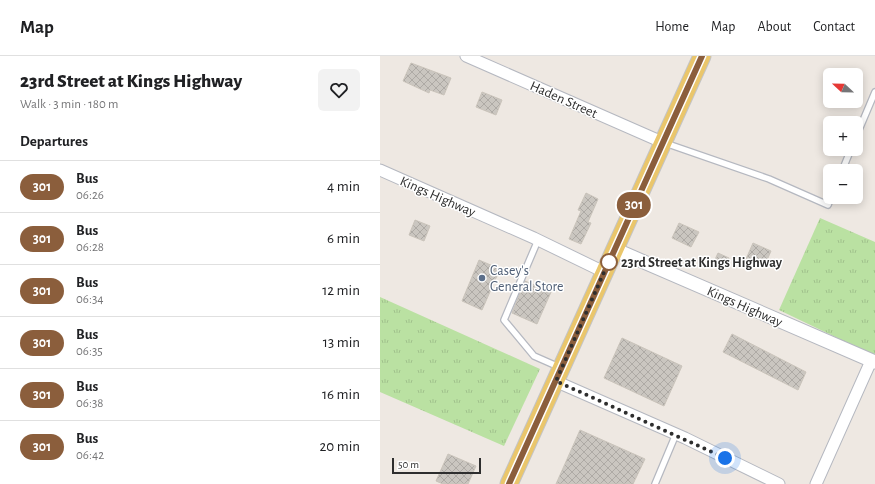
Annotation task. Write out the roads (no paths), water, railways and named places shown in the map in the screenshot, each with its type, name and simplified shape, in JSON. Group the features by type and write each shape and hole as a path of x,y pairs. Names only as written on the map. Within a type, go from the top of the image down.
{"main road":[{"path":"509,484 702,56"}],"street":[{"name":"Haden Street","path":"466,56 662,142"},
{"name":"Kings Highway","path":"380,170 538,240 604,272"},
{"name":"Kings Highway","path":"614,249 873,362"},
{"path":"816,484 873,362"},
{"path":"558,374 779,484"}],"lane":[{"path":"863,120 875,92"},
{"path":"662,142 769,179 823,203"},
{"path":"538,240 504,320 534,356 558,374"},
{"path":"655,484 676,434"}],"place":[{"name":"23rd Street at Kings Highway","path":"609,262"},
{"name":"Casey's General Store","path":"482,278"}]}
